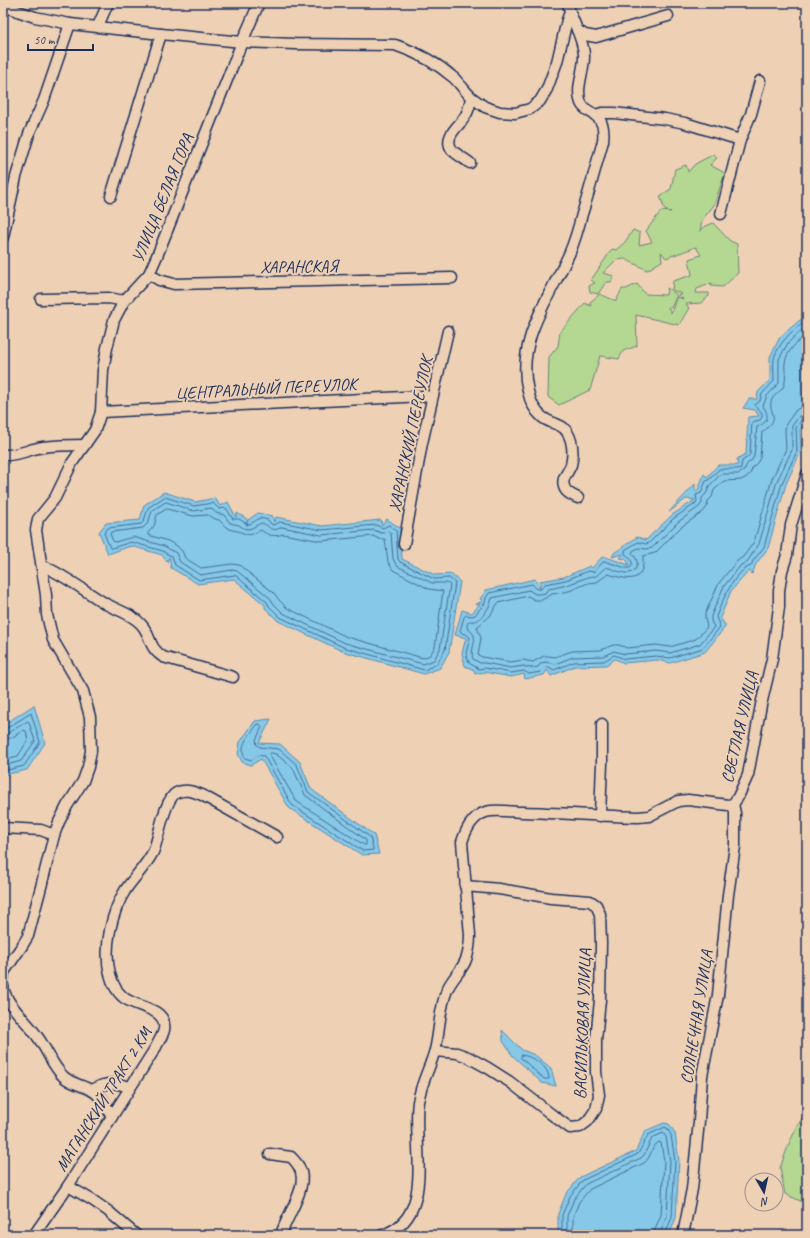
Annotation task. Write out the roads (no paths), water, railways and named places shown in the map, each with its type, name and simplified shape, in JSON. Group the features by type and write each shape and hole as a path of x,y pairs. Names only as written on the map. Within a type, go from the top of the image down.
{"street":[{"path":"98,26 108,3"},
{"name":"УЛИЦА БЕЛАЯ ГОРА","path":"3,979 4,972 22,946 31,926 54,835 67,806 83,781 88,767 91,751 90,717 83,691 52,640 47,615 46,595 36,530 38,519 55,498 72,464 95,430 102,412 103,370 114,320 124,301 149,274 259,3"},
{"path":"3,6 35,17 70,24 161,34 242,42 396,45 410,50 435,64 453,78 471,97 485,107 500,112 515,113 530,109 540,101 547,89 557,62 569,8"},
{"path":"569,8 584,53 579,94 582,105 587,111 595,115 602,123 604,129 603,141 584,209 570,251 536,319 527,348 525,372 528,391 534,407 543,418 560,425 567,430 573,450 571,465 564,479 564,488 569,494 578,498"},
{"path":"577,30 585,35 596,37 668,16"},
{"path":"3,238 16,177 29,134 44,100 70,24"},
{"path":"111,196 161,34"},
{"path":"721,214 740,140 751,114 760,81"},
{"path":"470,163 452,150 449,142 451,133 465,117 470,107 471,97"},
{"path":"595,115 602,113 614,113 665,119 685,123 740,140"},
{"name":"ХАРАНСКАЯ","path":"149,274 159,280 174,284 452,278"},
{"path":"41,299 109,298 124,301"},
{"name":"ХАРАНСКИЙ ПЕРЕУЛОК","path":"404,544 419,458 448,331"},
{"name":"ЦЕНТРАЛЬНЫЙ ПЕРЕУЛОК","path":"102,412 424,396 432,397"},
{"path":"3,455 24,453 43,447 85,445"},
{"name":"СВЕТЛАЯ УЛИЦА","path":"465,886 462,842 466,830 472,821 479,815 487,812 497,811 638,817 649,816 678,801 688,800 728,805 733,804 738,798 748,775 760,711 772,659 782,572 787,555 791,525 807,474"},
{"path":"42,565 57,572 107,604 135,619 142,625 156,652 163,657 233,678"},
{"path":"600,816 602,724"},
{"name":"МАГАНСКИЙ ТРАКТ 2 КМ","path":"34,1235 68,1186 129,1087 156,1047 164,1031 165,1025 155,1011 123,998 116,990 109,972 108,959 109,938 116,909 127,888 144,868 152,853 170,799 175,793 190,790 202,795 277,837"},
{"name":"СОЛНЕЧНАЯ УЛИЦА","path":"683,1235 692,1189 702,1076 718,994 728,895 735,846 735,813 733,804"},
{"path":"3,828 41,830 54,835"},
{"path":"382,1235 398,1226 405,1220 412,1209 417,1195 417,1108 419,1092 435,1051 441,1008 448,989 465,962 470,947 465,886"},
{"name":"ВАСИЛЬКОВАЯ УЛИЦА","path":"435,1051 457,1053 488,1068 510,1082 570,1128 580,1127 588,1121 596,1109 599,1095 596,1072 596,1040 600,1000 600,914 596,905 590,901 551,898 499,889 465,886"},
{"path":"3,986 7,999 38,1036 56,1069 64,1078 92,1090 100,1097 112,1116"},
{"path":"92,1090 100,1085 109,1083 129,1087"},
{"path":"270,1154 291,1157 300,1168 302,1179 301,1188 281,1235"},
{"path":"68,1186 108,1211 136,1235"}],"water":[{"path":"807,318 807,420 800,430 801,451 786,484 768,548 756,564 752,574 749,571 731,591 720,618 726,626 705,652 670,663 657,660 624,663 615,659 606,665 575,666 551,676 547,670 544,675 525,679 524,674 511,677 484,672 475,674 474,670 465,666 462,653 466,638 455,635 462,610 472,613 480,604 476,604 483,601 480,599 486,590 535,579 540,588 540,581 564,577 590,566 592,568 603,556 629,565 626,559 620,558 623,554 612,557 614,553 637,537 646,540 672,515 695,500 686,499 669,512 695,484 695,490 698,490 704,474 707,477 718,465 738,465 737,459 746,454 748,417 759,416 755,410 743,408 749,399 757,399 758,392 770,380 770,357 780,337 800,320"},
{"path":"164,492 195,502 215,498 220,506 228,502 236,517 237,513 247,519 247,526 248,520 258,513 272,516 274,522 276,517 322,526 381,520 382,525 387,519 400,528 402,559 435,575 451,574 460,582 449,652 440,668 424,674 342,651 278,621 265,608 265,605 234,579 198,584 171,568 169,557 167,562 162,555 131,546 108,554 99,532 106,523 140,520 144,505"},
{"path":"34,705 45,743 27,770 3,775 3,725"},
{"path":"271,719 259,743 280,744 300,762 311,789 374,835 379,854 362,855 289,808 261,759 251,765 242,762 238,754 240,742 255,721"},
{"path":"502,1030 522,1050 535,1055 551,1068 556,1086 542,1083 512,1055 503,1041"},
{"path":"664,1123 669,1124 675,1133 679,1160 676,1218 669,1235 558,1235 558,1214 566,1194 580,1177 636,1151 645,1131"}]}
